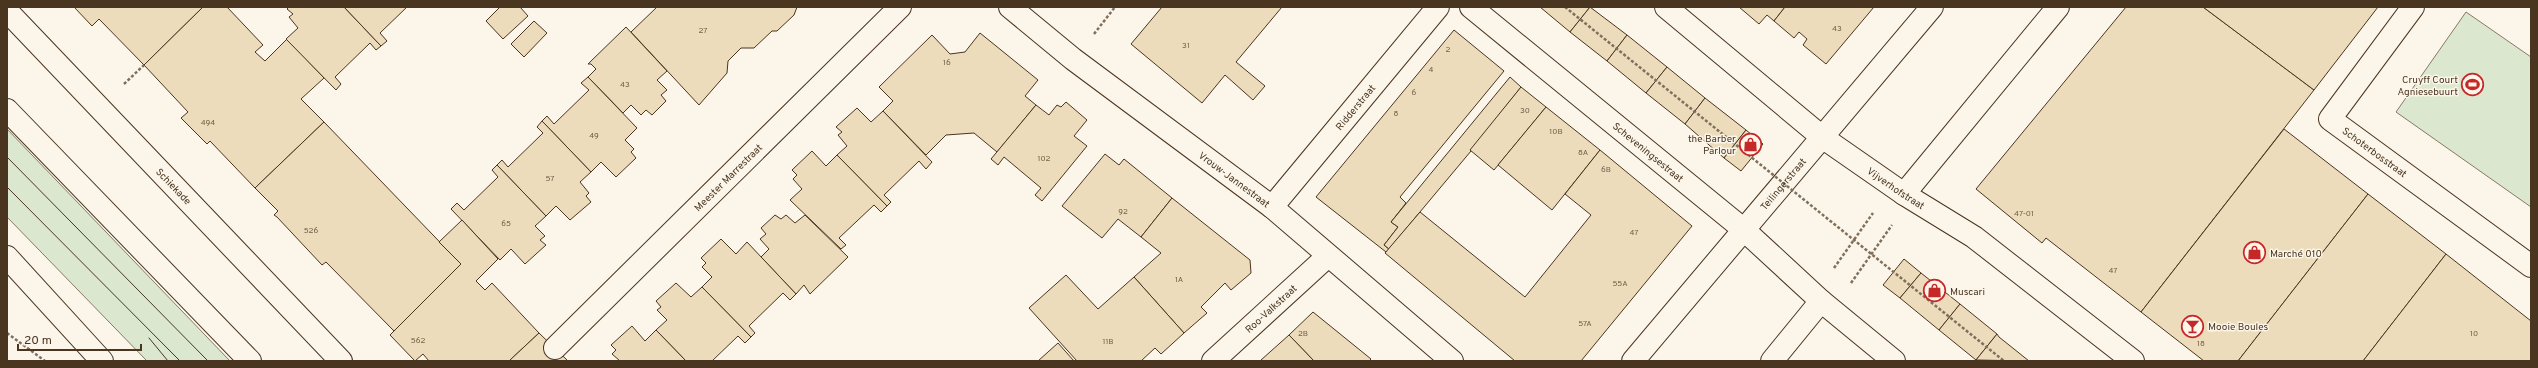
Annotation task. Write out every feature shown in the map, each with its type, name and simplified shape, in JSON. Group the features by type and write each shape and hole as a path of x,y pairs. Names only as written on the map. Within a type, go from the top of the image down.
{"street":[{"name":"Meester Marrestraat","path":"555,348 900,7"},
{"name":"Vrouw-Jannestraat","path":"1010,7 1073,59 1272,207 1452,361"},
{"name":"Ridderstraat","path":"1272,207 1438,7"},
{"name":"Scheveningsestraat","path":"1471,7 1743,229 1821,301 1894,361"},
{"name":"Vijverhofstraat","path":"1666,7 1822,137 1904,194 1974,237 2133,361"},
{"name":"Teilingerstraat","path":"1633,361 1932,7"},
{"path":"1904,194 2058,7"},
{"name":"Schoterbosstraat","path":"2413,7 2330,119 2531,266"},
{"name":"Schiekade","path":"7,11 341,361"},
{"path":"7,110 250,361"},
{"name":"Roo-Valkstraat","path":"1213,361 1328,256"},
{"path":"7,257 96,360"},
{"path":"1772,361 1821,301"}],"path":[{"path":"1565,7 2004,361"},
{"path":"1821,301 1845,292 1900,214 1904,194"},
{"path":"1821,301 1827,277 1880,204 1904,194"},
{"path":"7,333 45,361"}],"green space":[{"name":"Cruyff Court Agniesebuurt","path":"2466,12 2531,57 2531,207 2396,112"},
{"path":"7,129 230,361 147,361 7,217"}],"building":[{"path":"74,7 203,7 144,65 99,19 92,26"},
{"path":"203,7 227,7 263,45 255,52 265,61 287,39 324,78 301,99 324,122 255,188 210,141 207,144 181,118 188,112 144,65"},
{"path":"289,7 344,7 381,46 376,50 370,43 335,77 341,84 336,90 286,39 298,28 289,17 293,14 287,9"},
{"path":"344,7 407,7 380,33 387,41 381,46"},
{"path":"500,7 520,7 528,16 503,39 486,21"},
{"path":"657,7 797,7 794,15 777,31 772,31 754,48 741,48 728,61 727,73 699,105 631,32"},
{"path":"1162,7 1282,7 1236,62 1265,86 1253,100 1225,75 1202,103 1131,44"},
{"path":"1540,7 1590,7 1570,32"},
{"path":"1590,7 1627,35 1607,61 1570,32"},
{"path":"1739,7 1785,7 1774,21 1767,15 1759,24"},
{"path":"1785,7 1874,7 1826,64 1803,45 1807,39 1799,32 1794,38 1774,21"},
{"path":"2126,7 2203,7 2314,90 2141,312 2046,238 2042,243 1976,189"},
{"path":"2203,7 2378,7 2314,90"},
{"path":"534,21 547,33 524,57 511,44"},
{"path":"626,27 667,71 657,80 667,90 661,95 666,101 652,115 646,110 641,115 631,105 623,113 588,77 596,69 591,64 588,64"},
{"path":"1454,30 1504,71 1400,197 1406,203 1391,222 1398,227 1384,245 1389,249 1386,252 1316,197"},
{"path":"980,33 1038,80 1025,96 1036,105 997,152 974,133 946,135 926,155 883,111 893,101 879,87 932,35 950,54 965,52"},
{"path":"1627,35 1667,67 1646,93 1607,61"},
{"path":"1667,67 1705,98 1685,124 1646,93"},
{"path":"588,77 637,128 625,140 634,149 631,152 636,158 616,177 601,162 591,172 542,121 547,116 554,124 589,90 581,83"},
{"path":"1510,77 1521,87 1471,151 1389,249 1384,245 1398,227 1391,222"},
{"path":"1521,87 1546,107 1494,170 1470,150"},
{"path":"1705,98 1746,130 1724,158 1685,124"},
{"path":"1066,102 1087,120 1074,136 1087,146 1042,201 1035,195 1041,188 1004,157 998,165 991,159 1036,105 1049,115 1057,105 1061,107"},
{"path":"1546,107 1600,150 1552,210 1498,165"},
{"path":"857,108 871,122 883,111 932,162 926,169 919,161 884,195 891,202 887,206 837,155 847,146 838,135 842,132 836,127"},
{"path":"542,121 591,172 580,182 589,193 586,196 591,202 570,220 556,206 546,216 497,165 502,160 508,167 543,133 537,127"},
{"path":"324,122 461,264 394,331 326,262 322,265 274,215 278,211 255,188"},
{"name":"Marché 010","path":"2284,129 2368,194 2238,361 2204,361 2141,312"},
{"path":"1746,130 1763,144 1741,171 1724,158"},
{"path":"1600,150 1692,226 1581,361 1515,361 1385,253 1420,212 1525,297 1591,215 1565,194"},
{"path":"812,151 826,166 837,155 887,206 881,212 874,205 839,238 846,245 841,249 790,200 802,189 793,179 797,175 792,170"},
{"path":"1105,154 1119,165 1124,159 1172,198 1141,237 1118,219 1102,238 1062,206"},
{"path":"497,165 546,216 535,226 545,236 540,240 546,245 525,264 511,249 500,260 451,209 457,203 464,210 498,177 492,170"},
{"path":"2368,194 2446,254 2363,361 2238,361"},
{"path":"1172,198 1250,260 1251,273 1231,290 1225,283 1201,307 1207,313 1184,333 1134,277 1161,253 1141,237"},
{"path":"775,215 781,219 786,215 795,223 805,215 848,257 810,294 804,285 796,294 761,257 769,249 760,239 766,234 761,228"},
{"path":"462,220 498,259 476,281 485,290 492,283 539,333 509,361 429,361 423,354 415,361 390,335 461,264 439,242"},
{"path":"721,239 736,254 747,242 796,294 790,300 783,293 749,326 755,333 751,337 702,287 712,277 702,267 706,263 701,258"},
{"path":"2446,254 2531,321 2531,361 2363,361"},
{"path":"1904,259 1921,273 1900,298 1883,285"},
{"path":"1921,273 1960,304 1939,330 1900,298"},
{"path":"1066,275 1098,309 1134,277 1184,333 1161,354 1155,348 1141,361 1077,361 1029,308"},
{"path":"676,283 691,297 702,287 751,337 745,343 738,336 712,361 686,361 656,330 667,320 657,310 661,307 656,301"},
{"path":"1960,304 1997,334 1976,360 1939,330"},
{"path":"1313,312 1371,359 1369,361 1314,361 1289,335"},
{"path":"632,326 645,341 656,330 686,361 620,361 612,354 616,350 611,345"},
{"path":"539,333 568,361 509,361"},
{"path":"1997,334 1999,337 2029,361 1976,360"},
{"path":"1289,335 1314,361 1261,361 1261,360"},
{"path":"1058,343 1074,361 1038,361"}],"tram line":[{"path":"7,157 208,361"},
{"path":"7,187 180,361"},
{"path":"149,338 168,361"}],"place":[{"name":"Cruyff Court Agniesebuurt","path":"2473,85"},
{"name":"the Barber Parlour","path":"1751,144"},
{"name":"Marché 010","path":"2254,253"},
{"name":"Muscari","path":"1934,291"},
{"name":"Mooie Boules","path":"2192,326"}]}
